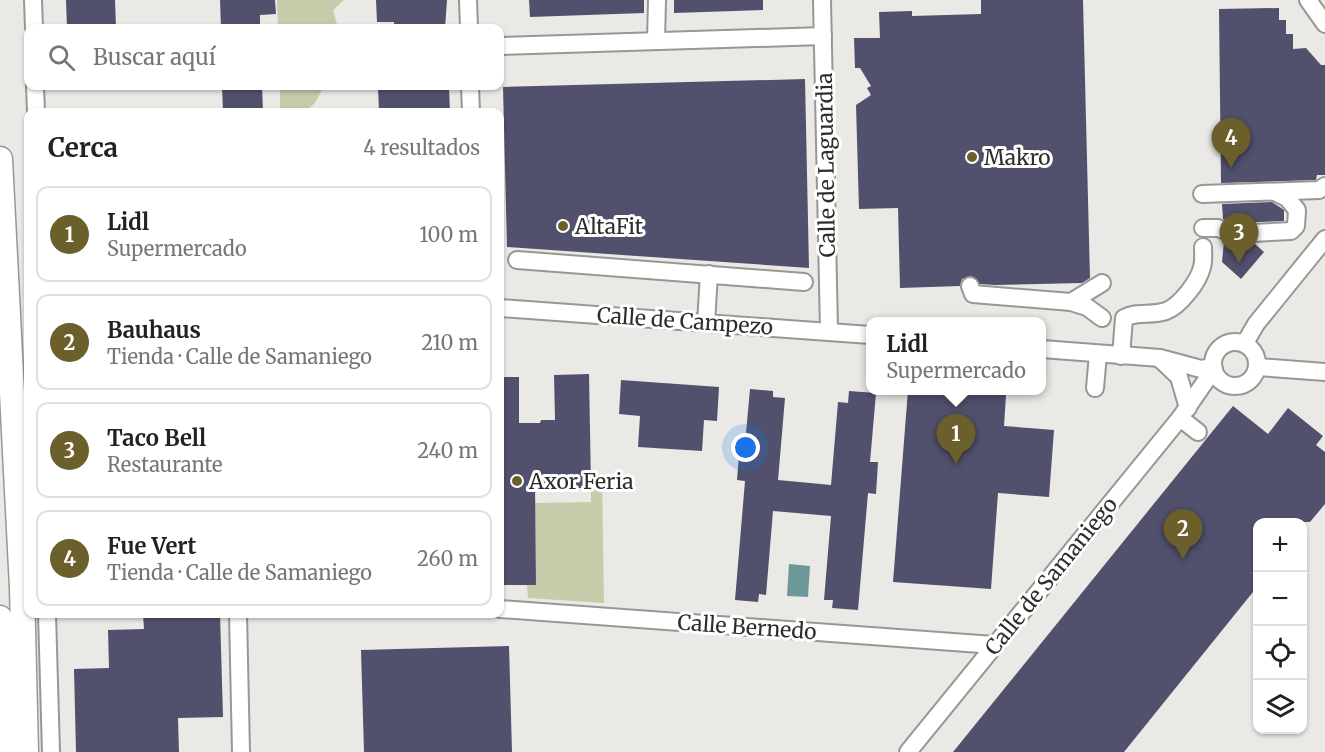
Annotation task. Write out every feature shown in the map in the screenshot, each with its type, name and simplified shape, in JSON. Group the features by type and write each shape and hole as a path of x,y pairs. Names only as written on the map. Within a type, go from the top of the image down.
{"highway":[{"path":"0,159 22,588 26,752"},
{"path":"0,618 4,752"}],"street":[{"path":"33,0 34,24"},
{"path":"468,0 469,24"},
{"path":"656,41 657,0"},
{"name":"Calle de Laguardia","path":"822,0 829,331"},
{"path":"1308,0 1325,24"},
{"path":"504,46 823,36"},
{"path":"35,90 36,108"},
{"path":"470,90 471,108"},
{"path":"1202,194 1319,190 1325,186"},
{"path":"1203,228 1218,228 1233,234 1291,231 1296,226 1297,210 1287,198 1275,192"},
{"path":"1245,343 1256,324 1325,239"},
{"path":"1121,356 1124,318 1133,313 1167,311 1183,298 1202,267 1203,247"},
{"path":"517,260 804,282"},
{"path":"706,323 709,274"},
{"path":"1071,302 1102,283"},
{"path":"970,286 972,294 1071,302 1086,307 1102,318"},
{"name":"Calle de Campezo","path":"504,308 866,335"},
{"path":"1046,349 1160,358 1216,368 1239,386 1247,383 1256,374 1258,367 1256,354 1245,343 1227,343 1216,368"},
{"path":"1095,388 1098,354"},
{"path":"1160,358 1179,377 1187,409 1198,432"},
{"path":"1258,367 1325,372"},
{"name":"Calle de Samaniego","path":"908,752 1187,409 1205,378 1216,368"},
{"name":"Calle Bernedo","path":"504,609 994,645"},
{"path":"47,618 51,752"},
{"path":"238,618 241,752"}],"green space":[{"path":"277,0 344,0 333,10 337,24 278,24"},
{"path":"280,90 322,90 315,103 309,108 280,108"},
{"path":"591,474 602,474 604,603 528,598 527,585 536,584 535,503 591,502"}],"water":[{"path":"789,564 810,566 808,597 787,596"}],"building":[{"path":"66,0 115,0 116,24 67,24"},
{"path":"220,0 275,0 276,14 260,15 260,24 221,24"},
{"path":"376,0 447,0 445,24 377,22"},
{"path":"529,0 644,0 644,13 530,17"},
{"path":"674,0 763,0 763,10 674,13"},
{"name":"Makro","path":"981,0 1083,0 1090,278 1082,283 995,285 980,284 971,276 962,279 960,286 900,288 898,208 859,209 856,105 871,95 867,88 871,86 860,68 855,68 854,38 880,38 879,12 912,11 912,16 981,14"},
{"path":"1279,8 1279,20 1286,20 1286,34 1293,34 1293,49 1306,48 1321,65 1325,65 1325,175 1317,175 1316,180 1221,183 1219,9"},
{"path":"805,79 809,268 507,247 504,87"},
{"path":"222,90 262,90 263,108 223,108"},
{"path":"378,90 449,90 450,108 379,108"},
{"path":"1272,202 1284,210 1284,221 1236,223 1223,219 1222,204"},
{"path":"1224,241 1234,244 1254,243 1264,252 1241,279 1222,262"},
{"name":"Axor Feria","path":"589,374 591,488 571,488 571,483 535,483 536,585 504,585 504,377 519,377 519,423 540,423 541,420 555,420 554,375"},
{"path":"621,380 719,387 717,421 704,420 702,451 638,447 640,416 619,414"},
{"path":"750,389 773,391 773,397 785,398 778,480 831,485 838,402 848,403 849,391 876,395 870,462 878,462 876,494 868,493 858,610 832,608 833,600 824,600 831,516 773,511 766,595 759,594 758,602 735,600 745,481 737,480 739,455 744,455"},
{"path":"908,395 1006,395 1004,426 1054,430 1049,497 998,493 991,589 893,582"},
{"path":"1233,406 1268,434 1288,408 1323,436 1316,445 1325,452 1325,504 1310,522 1307,522 1307,518 1253,518 1253,592 1124,752 953,752"},
{"path":"143,618 220,618 223,717 178,718 179,752 76,752 74,669 109,668 108,630 144,629"},
{"path":"509,646 512,752 364,752 361,650"}],"place":[{"name":"Makro","path":"972,157"},
{"name":"Fue Vert","path":"1231,168"},
{"name":"AltaFit","path":"563,226"},
{"name":"Taco Bell","path":"1239,263"},
{"name":"Lidl","path":"956,464"},
{"name":"Axor Feria","path":"517,481"},
{"name":"Bauhaus","path":"1183,559"}]}
